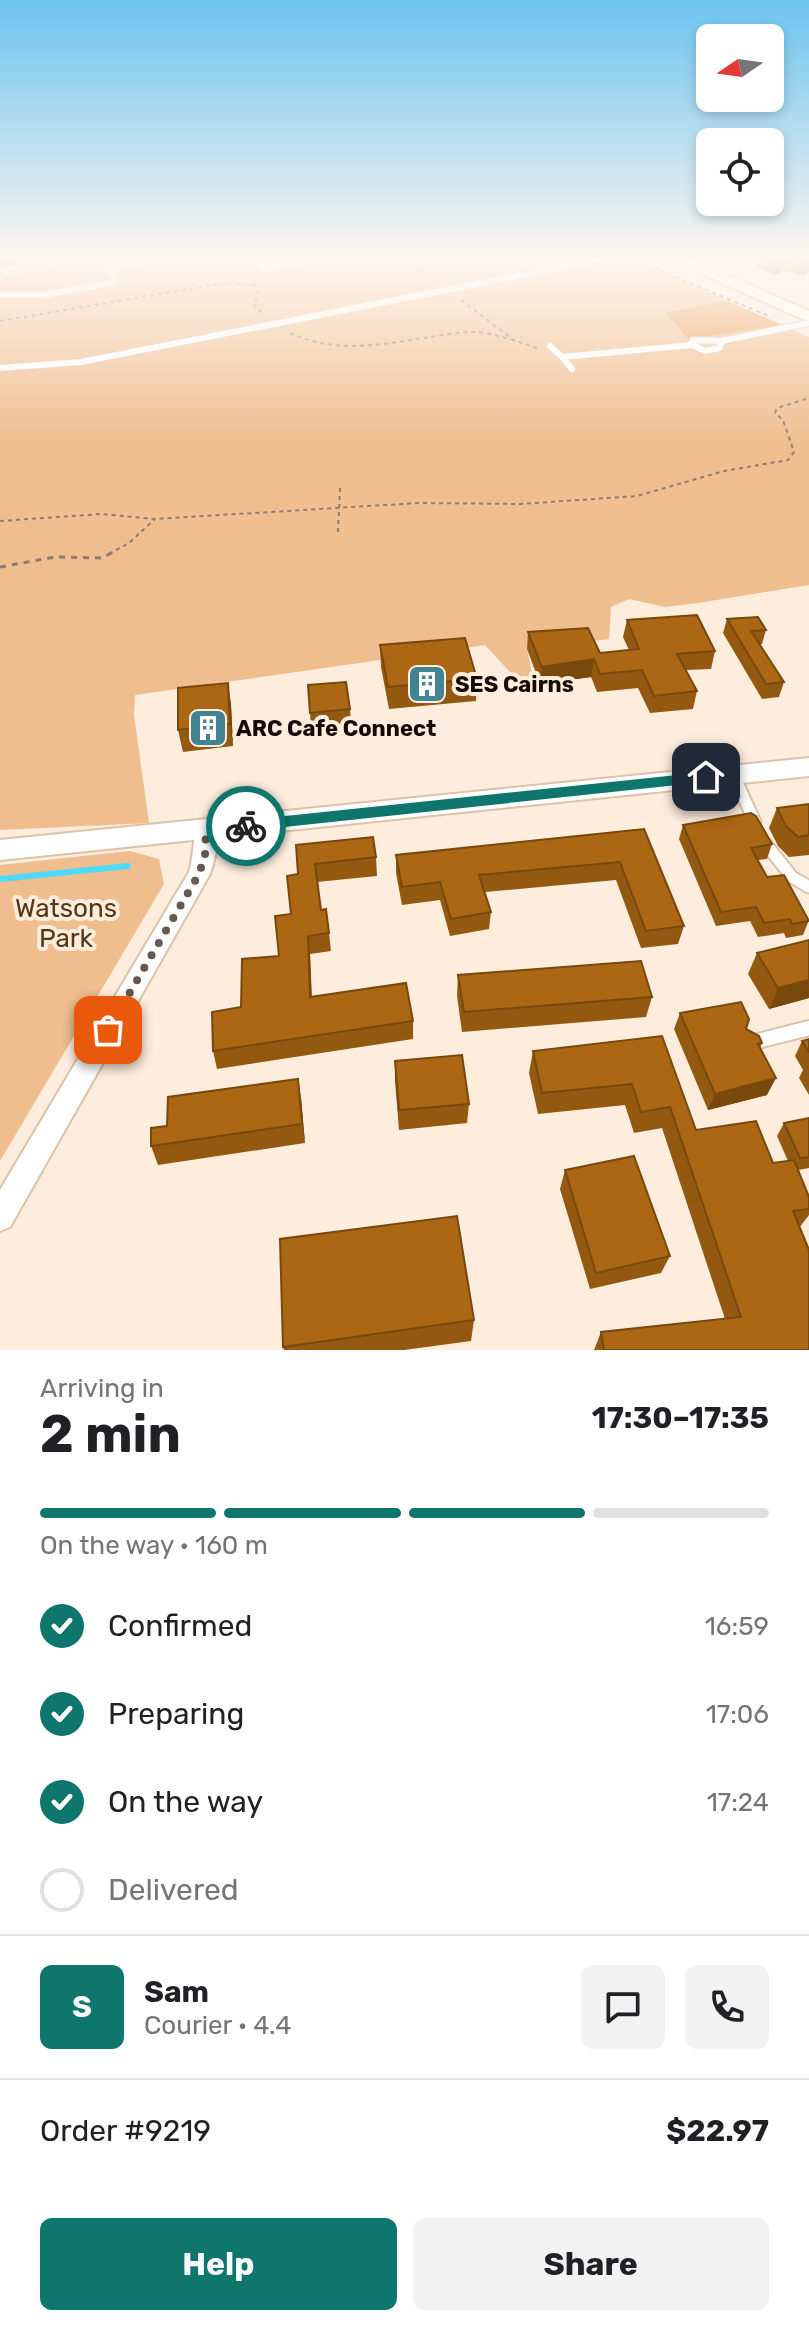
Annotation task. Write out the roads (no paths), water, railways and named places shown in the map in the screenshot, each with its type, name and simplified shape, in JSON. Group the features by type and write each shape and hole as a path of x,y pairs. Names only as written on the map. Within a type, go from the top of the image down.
{"street":[{"path":"0,850 809,767"},
{"path":"0,1217 199,874 205,855 206,830"}],"lane":[{"path":"0,368 81,362 285,321"},
{"path":"692,345 693,340 702,338 721,341 809,323"},
{"path":"562,357 692,345 713,351 720,348 721,341"},
{"path":"550,346 572,369"},
{"path":"733,774 768,851 792,877 809,887"},
{"path":"748,1043 809,1028"}],"waterway":[{"path":"0,879 128,866"}],"place":[{"name":"SES Cairns","path":"427,684"},
{"name":"ARC Cafe Connect","path":"208,728"}],"park label":[{"name":"Watsons Park","path":"66,923"}]}
